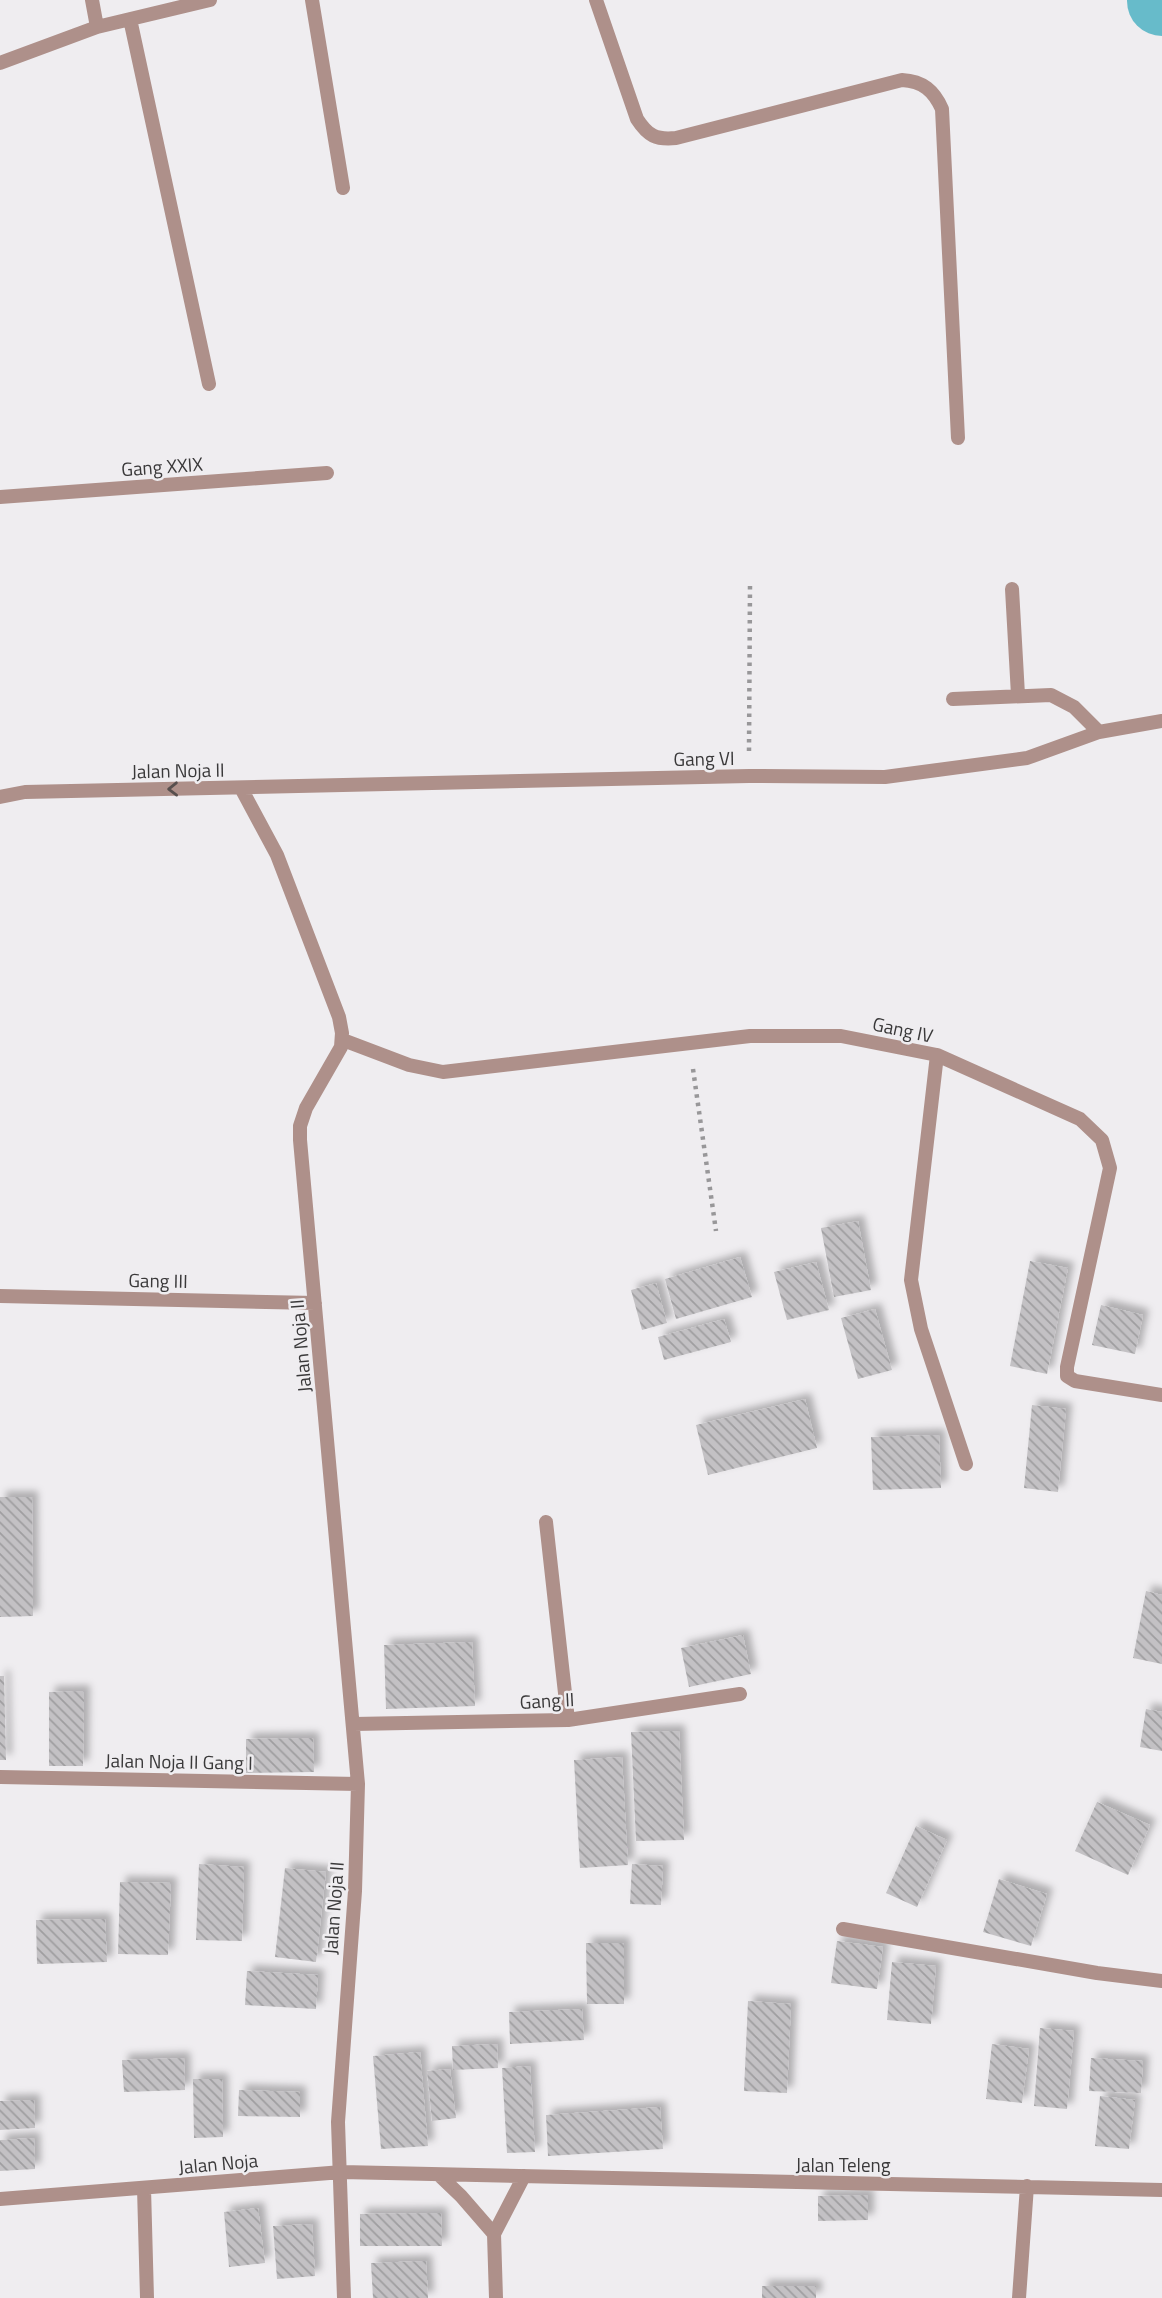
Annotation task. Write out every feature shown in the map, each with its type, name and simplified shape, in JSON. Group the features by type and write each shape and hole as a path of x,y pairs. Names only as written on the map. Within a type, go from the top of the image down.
{"street":[{"path":"92,0 97,27"},
{"path":"0,64 97,27 210,0"},
{"path":"312,0 343,188"},
{"path":"596,0 637,119 646,133 655,137 676,138 902,80 922,84 936,96 942,109 958,438"},
{"path":"130,19 209,384"},
{"name":"Gang XXIX","path":"0,497 327,473"},
{"path":"1012,589 1018,695"},
{"path":"953,699 1051,695 1074,707 1099,732"},
{"name":"Gang VI","path":"241,788 749,776 885,777 1027,758 1099,732 1162,721"},
{"name":"Jalan Noja II","path":"0,797 25,792 241,788 277,855 339,1017 342,1040 306,1108 300,1126 358,1784 355,1891 338,2122 342,2172 344,2298"},
{"name":"Gang IV","path":"342,1040 409,1065 443,1072 750,1036 841,1036 937,1055 1080,1119 1102,1140 1110,1168 1067,1367 1068,1376 1075,1381 1162,1395"},
{"path":"937,1055 911,1280 921,1329 966,1464"},
{"name":"Gang III","path":"0,1296 315,1303"},
{"path":"546,1522 568,1720"},
{"name":"Gang II","path":"354,1724 568,1720 740,1694"},
{"name":"Jalan Noja II Gang I","path":"0,1777 358,1784"},
{"path":"843,1930 1097,1973 1162,1981"},
{"name":"Jalan Noja","path":"0,2199 342,2172 524,2176"},
{"path":"439,2175 495,2234"},
{"path":"496,2298 495,2234 524,2176"},
{"name":"Jalan Teleng","path":"524,2176 1162,2190"},
{"path":"1019,2298 1027,2186"},
{"path":"144,2188 147,2298"}],"path":[{"path":"749,776 750,586"},
{"path":"690,1045 716,1231"}],"building":[{"path":"858,1221 871,1290 834,1297 821,1228"},
{"path":"740,1257 752,1297 676,1319 665,1279"},
{"path":"1030,1261 1068,1268 1047,1374 1010,1366"},
{"path":"816,1262 829,1310 787,1320 774,1272"},
{"path":"656,1283 667,1323 642,1330 631,1290"},
{"path":"1101,1305 1143,1315 1135,1354 1092,1345"},
{"path":"875,1309 892,1370 858,1379 841,1318"},
{"path":"724,1319 731,1342 664,1360 658,1337"},
{"path":"805,1399 817,1448 708,1475 696,1425"},
{"path":"1032,1405 1066,1409 1058,1492 1024,1488"},
{"path":"939,1435 941,1488 873,1490 871,1437"},
{"path":"0,1497 32,1497 33,1616 0,1617"},
{"path":"1146,1591 1162,1595 1162,1664 1133,1658"},
{"path":"743,1635 751,1674 689,1687 681,1648"},
{"path":"472,1642 475,1706 386,1709 384,1645"},
{"path":"0,1676 4,1676 6,1760 0,1760"},
{"path":"84,1691 83,1766 49,1766 49,1692"},
{"path":"1146,1709 1162,1712 1162,1751 1140,1747"},
{"path":"679,1731 684,1840 636,1841 631,1732"},
{"path":"313,1738 314,1772 246,1773 246,1739"},
{"path":"622,1757 628,1865 580,1868 574,1760"},
{"path":"1097,1802 1150,1825 1128,1875 1075,1851"},
{"path":"916,1826 947,1840 917,1907 886,1893"},
{"path":"199,1864 244,1867 242,1941 196,1940"},
{"path":"632,1864 663,1866 661,1905 630,1904"},
{"path":"285,1868 326,1872 316,1962 275,1957"},
{"path":"999,1879 1047,1894 1031,1946 983,1932"},
{"path":"120,1882 171,1883 168,1955 118,1954"},
{"path":"105,1919 107,1962 37,1964 36,1920"},
{"path":"837,1941 883,1947 877,1989 831,1983"},
{"path":"586,1943 624,1943 624,2004 587,2004"},
{"path":"892,1962 936,1966 931,2024 887,2020"},
{"path":"247,1971 318,1975 316,2009 245,2005"},
{"path":"748,2001 791,2004 787,2093 744,2091"},
{"path":"582,2009 584,2040 510,2044 509,2012"},
{"path":"1040,2028 1074,2031 1067,2109 1034,2106"},
{"path":"497,2044 498,2068 453,2070 452,2046"},
{"path":"992,2044 1029,2049 1022,2103 986,2099"},
{"path":"420,2052 428,2146 381,2149 373,2056"},
{"path":"184,2058 185,2090 124,2092 122,2060"},
{"path":"1091,2058 1143,2061 1141,2093 1089,2091"},
{"path":"530,2066 535,2152 507,2153 502,2068"},
{"path":"450,2069 456,2118 432,2121 427,2071"},
{"path":"193,2079 222,2079 223,2137 194,2138"},
{"path":"239,2090 300,2092 300,2117 238,2116"},
{"path":"1100,2096 1135,2100 1129,2149 1095,2146"},
{"path":"34,2100 35,2128 0,2130 0,2101"},
{"path":"660,2107 663,2149 548,2156 546,2115"},
{"path":"34,2138 35,2169 0,2171 0,2140"},
{"path":"868,2195 868,2220 818,2221 818,2196"},
{"path":"258,2208 265,2263 229,2267 224,2212"},
{"path":"441,2213 442,2246 360,2246 360,2214"},
{"path":"312,2224 315,2276 277,2279 273,2226"},
{"path":"426,2261 428,2298 373,2298 371,2263"},
{"path":"762,2286 816,2286 816,2298 762,2298"}]}
